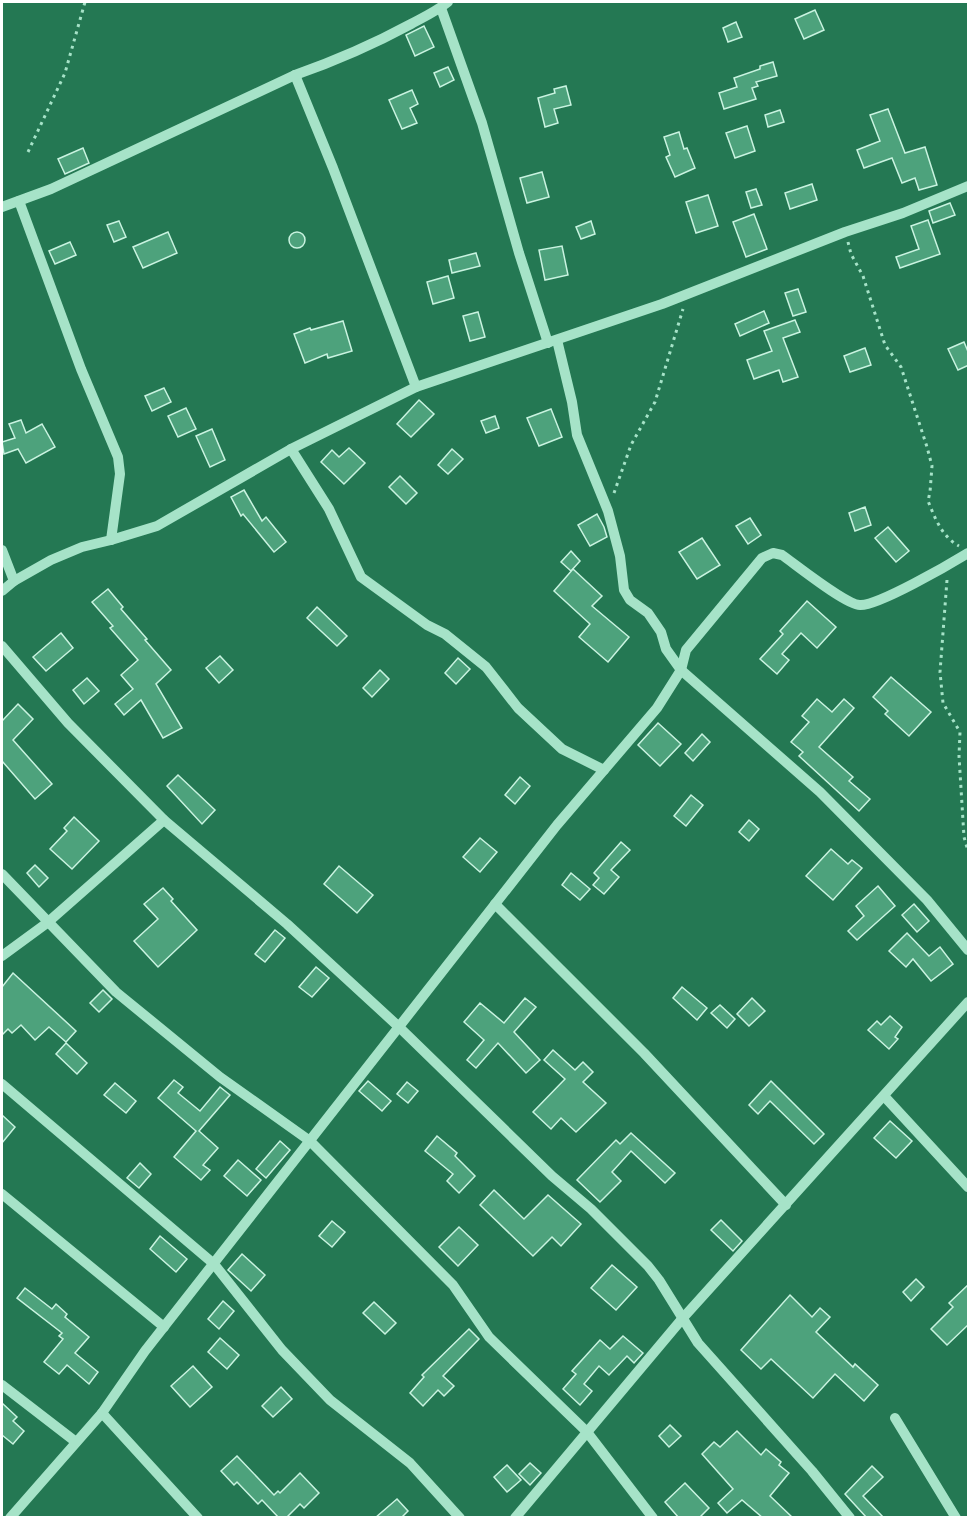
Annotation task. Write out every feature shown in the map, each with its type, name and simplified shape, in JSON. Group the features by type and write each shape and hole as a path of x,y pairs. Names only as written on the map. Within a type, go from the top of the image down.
{"street":[{"path":"2,207 51,189 295,75 334,61 400,30 444,4 482,123 519,253 553,341 572,402 577,435 608,511 620,556 624,590 630,600 648,613 661,632 666,649 681,670 820,792 927,900 969,950"},
{"path":"295,75 333,168 416,387"},
{"path":"2,591 14,581 51,560 82,547 157,526 291,449 416,387 690,294 845,232 903,213 969,186"},
{"path":"19,201 81,369 118,457 120,474 111,540"},
{"path":"291,449 329,509 361,577 427,626 445,634 486,667 518,708 562,749 604,770"},
{"path":"10,1518 102,1413 164,1327 557,825 657,708 681,670 686,650 762,558 773,553 782,555 846,600 859,605 881,599 964,549"},
{"path":"2,550 14,581"},
{"path":"2,646 68,723 164,820 287,924 399,1027 648,1266 698,1342 812,1471 850,1518"},
{"path":"2,956 47,923 164,820"},
{"path":"2,874 116,992 220,1077 310,1141 453,1285 489,1337 587,1432 653,1518"},
{"path":"495,904 644,1053 786,1205"},
{"path":"515,1518 682,1320 969,1002"},
{"path":"2,1084 214,1264 282,1350 330,1400 410,1463 460,1518"},
{"path":"884,1096 969,1187"},
{"path":"2,1194 164,1327"},
{"path":"2,1385 76,1442"},
{"path":"102,1413 198,1518"},
{"path":"895,1418 956,1518"}],"path":[{"path":"28,152 65,73 85,2"},
{"path":"845,232 851,254 863,276 885,345 901,368 927,447 932,465 928,501 938,523 950,541 964,549"},
{"path":"608,511 631,445 655,402 681,315 690,294"},
{"path":"947,578 940,672 943,704 960,732 963,827 969,851"}],"building":[{"path":"815,10 824,30 804,39 795,19"},
{"path":"736,22 742,37 728,42 723,28"},
{"path":"424,26 434,47 415,56 406,35"},
{"path":"773,62 777,76 756,82 758,86 752,88 756,99 724,109 719,93 737,87 734,78"},
{"path":"448,67 454,80 440,87 434,73"},
{"path":"566,86 571,105 554,109 558,123 545,127 538,98 555,93 554,89"},
{"path":"412,90 418,104 410,108 417,123 402,129 389,100"},
{"path":"888,109 905,153 925,147 937,185 919,190 915,178 902,183 892,158 864,168 857,150 880,141 870,115"},
{"path":"780,110 784,122 768,127 765,115"},
{"path":"747,126 755,151 735,158 726,133"},
{"path":"679,132 684,149 687,148 695,168 675,177 666,157 670,155 664,137"},
{"path":"83,148 89,163 65,174 58,159"},
{"path":"542,172 549,197 527,203 520,178"},
{"path":"812,184 817,200 790,209 785,193"},
{"path":"756,189 762,205 751,208 746,192"},
{"path":"708,195 718,226 696,233 686,202"},
{"path":"950,203 955,215 933,223 929,211"},
{"path":"754,214 767,249 746,257 733,222"},
{"path":"928,220 940,254 900,268 896,257 919,249 911,226"},
{"path":"119,221 126,237 114,242 107,225"},
{"path":"591,221 595,234 581,239 576,227"},
{"path":"168,232 177,253 143,268 133,247"},
{"path":"297,232 303,234 305,240 303,246 297,248 291,246 289,240 291,234"},
{"path":"70,242 76,255 55,264 49,251"},
{"path":"562,246 568,275 545,280 539,250"},
{"path":"476,253 480,266 452,273 449,260"},
{"path":"448,276 454,298 433,304 427,282"},
{"path":"798,289 806,312 793,316 785,293"},
{"path":"764,311 769,323 740,336 735,324"},
{"path":"478,312 485,337 470,341 463,316"},
{"path":"795,320 800,332 783,338 798,377 783,382 779,370 754,379 747,360 772,351 764,331"},
{"path":"343,321 352,351 328,358 327,354 305,363 294,334"},
{"path":"964,342 969,354 969,365 958,370 948,349"},
{"path":"865,348 871,365 850,372 844,356"},
{"path":"164,388 171,402 152,411 145,396"},
{"path":"419,400 434,414 411,437 397,424"},
{"path":"186,408 196,429 178,437 168,416"},
{"path":"551,409 562,437 539,446 527,418"},
{"path":"495,416 499,428 486,433 481,421"},
{"path":"21,420 26,433 42,424 55,447 26,463 18,449 4,454 2,442 15,438 9,424"},
{"path":"212,429 225,460 210,467 196,436"},
{"path":"349,448 365,463 344,484 321,462 332,450 339,457"},
{"path":"452,449 463,459 448,474 438,465"},
{"path":"400,476 417,493 406,504 389,487"},
{"path":"244,490 262,521 266,517 286,542 274,552 243,514 241,516 231,497"},
{"path":"865,507 871,525 855,531 849,513"},
{"path":"597,514 607,537 590,546 578,525"},
{"path":"750,518 761,535 748,544 736,526"},
{"path":"888,527 909,551 896,562 875,538"},
{"path":"702,538 720,565 697,579 679,552"},
{"path":"571,551 580,561 571,571 561,562"},
{"path":"573,569 602,596 592,606 629,637 608,662 579,637 590,624 554,591"},
{"path":"108,589 123,607 121,609 147,639 145,640 171,670 156,684 182,728 163,738 141,700 124,715 115,704 133,689 121,675 138,660 110,628 113,626 92,602"},
{"path":"807,601 836,627 817,648 801,633 782,654 789,660 777,674 760,659 783,634 780,631"},
{"path":"317,607 347,636 337,646 307,618"},
{"path":"61,633 73,648 46,671 33,657"},
{"path":"220,656 233,670 219,683 206,668"},
{"path":"458,658 470,669 456,684 445,673"},
{"path":"380,670 389,679 372,697 363,688"},
{"path":"891,677 931,712 909,736 885,714 888,711 873,697"},
{"path":"87,678 99,691 84,704 73,690"},
{"path":"817,699 832,712 844,699 854,708 819,747 853,777 849,781 870,799 859,811 799,756 803,752 791,742 809,722 802,716"},
{"path":"18,704 33,719 13,740 52,784 35,799 2,761 2,721"},
{"path":"658,723 681,744 660,766 638,745"},
{"path":"702,734 710,742 693,761 685,753"},
{"path":"178,775 215,810 202,824 167,786"},
{"path":"520,777 530,786 515,804 505,795"},
{"path":"691,795 703,805 686,826 674,816"},
{"path":"74,817 99,841 72,869 50,849 67,831 64,828"},
{"path":"749,820 759,829 749,841 739,832"},
{"path":"480,838 497,852 480,872 463,857"},
{"path":"621,842 630,850 611,870 619,877 604,894 593,885 599,878 594,873"},
{"path":"831,849 848,864 852,860 862,868 833,900 806,876"},
{"path":"35,865 48,878 39,887 27,873"},
{"path":"339,866 373,895 357,913 324,884"},
{"path":"571,873 590,889 580,900 562,885"},
{"path":"878,886 895,906 857,940 848,931 864,916 856,906"},
{"path":"163,888 173,899 171,901 197,930 158,967 134,941 158,919 144,904"},
{"path":"914,904 929,921 917,932 902,915"},
{"path":"275,930 285,938 265,962 255,954"},
{"path":"907,933 929,956 940,947 953,964 931,981 913,959 906,967 889,951"},
{"path":"316,967 329,978 312,997 299,987"},
{"path":"13,973 76,1031 66,1042 49,1027 35,1040 21,1025 12,1033 8,1029 2,1035 2,987"},
{"path":"682,987 707,1008 697,1020 673,998"},
{"path":"103,990 112,999 99,1012 90,1003"},
{"path":"525,998 536,1007 514,1032 540,1060 526,1073 498,1043 476,1068 467,1060 484,1040 464,1022 480,1003 504,1023"},
{"path":"752,998 765,1011 749,1026 737,1014"},
{"path":"720,1005 735,1019 727,1028 711,1013"},
{"path":"890,1016 902,1027 895,1037 898,1039 889,1049 868,1030 877,1021 881,1025"},
{"path":"66,1043 87,1063 77,1074 56,1054"},
{"path":"553,1050 575,1070 583,1062 593,1072 583,1082 606,1103 576,1132 561,1118 551,1129 533,1112 565,1079 544,1060"},
{"path":"174,1080 183,1087 178,1093 200,1111 220,1087 230,1095 199,1131 218,1148 203,1165 210,1170 201,1180 174,1157 196,1131 158,1098"},
{"path":"368,1081 391,1101 382,1111 359,1091"},
{"path":"771,1081 824,1134 814,1144 770,1101 758,1114 749,1105"},
{"path":"407,1082 418,1091 408,1103 397,1094"},
{"path":"115,1083 136,1101 126,1113 104,1095"},
{"path":"2,1115 15,1127 2,1143"},
{"path":"890,1121 912,1141 896,1158 874,1138"},
{"path":"631,1133 675,1173 665,1183 631,1151 612,1172 621,1181 600,1202 577,1180 616,1140 620,1144"},
{"path":"437,1136 457,1153 455,1156 475,1176 459,1193 447,1181 453,1174 425,1151"},
{"path":"280,1141 290,1150 266,1178 256,1169"},
{"path":"238,1160 261,1180 247,1196 224,1176"},
{"path":"140,1163 151,1174 139,1188 127,1178"},
{"path":"494,1190 524,1219 548,1195 581,1224 561,1246 552,1237 533,1256 480,1205"},
{"path":"721,1220 742,1241 733,1251 711,1230"},
{"path":"332,1221 345,1232 332,1247 319,1236"},
{"path":"459,1227 478,1245 458,1266 439,1247"},
{"path":"160,1236 187,1259 176,1272 150,1249"},
{"path":"242,1254 265,1275 251,1291 228,1270"},
{"path":"612,1265 637,1287 616,1310 591,1288"},
{"path":"916,1279 924,1287 911,1301 903,1292"},
{"path":"969,1284 969,1324 947,1345 931,1329 953,1307 949,1303"},
{"path":"25,1288 52,1309 56,1304 67,1314 65,1317 89,1337 75,1353 98,1372 89,1384 67,1365 59,1374 44,1362 63,1339 59,1336 62,1333 17,1298"},
{"path":"790,1295 812,1317 820,1308 830,1317 816,1332 853,1367 855,1364 878,1385 864,1401 835,1374 813,1398 771,1359 761,1369 741,1350"},
{"path":"223,1301 234,1311 219,1329 208,1319"},
{"path":"374,1302 396,1323 385,1334 363,1313"},
{"path":"469,1329 479,1339 443,1376 454,1386 444,1396 438,1390 423,1406 410,1393 424,1377 422,1375"},
{"path":"623,1336 643,1353 634,1363 627,1356 609,1375 599,1366 584,1384 592,1391 580,1405 563,1389 576,1374 572,1371 600,1340 610,1349"},
{"path":"220,1338 239,1355 227,1369 208,1352"},
{"path":"193,1366 212,1387 190,1407 171,1386"},
{"path":"281,1387 292,1399 273,1417 262,1406"},
{"path":"2,1403 17,1417 13,1421 24,1431 13,1444 2,1435"},
{"path":"670,1425 681,1436 669,1447 659,1436"},
{"path":"737,1431 761,1455 766,1449 781,1462 779,1465 789,1473 770,1496 793,1518 763,1518 742,1500 727,1513 718,1503 733,1489 702,1454 714,1442 720,1447"},
{"path":"237,1456 274,1495 278,1491 280,1493 300,1473 319,1493 304,1508 300,1504 286,1518 279,1518 262,1500 258,1504 237,1482 234,1485 221,1471"},
{"path":"530,1463 541,1473 530,1485 519,1474"},
{"path":"507,1465 521,1480 507,1492 494,1477"},
{"path":"872,1466 883,1477 863,1496 884,1518 867,1518 845,1494"},
{"path":"685,1483 709,1508 699,1518 679,1518 665,1502"},
{"path":"397,1499 408,1511 401,1518 375,1518"}]}
